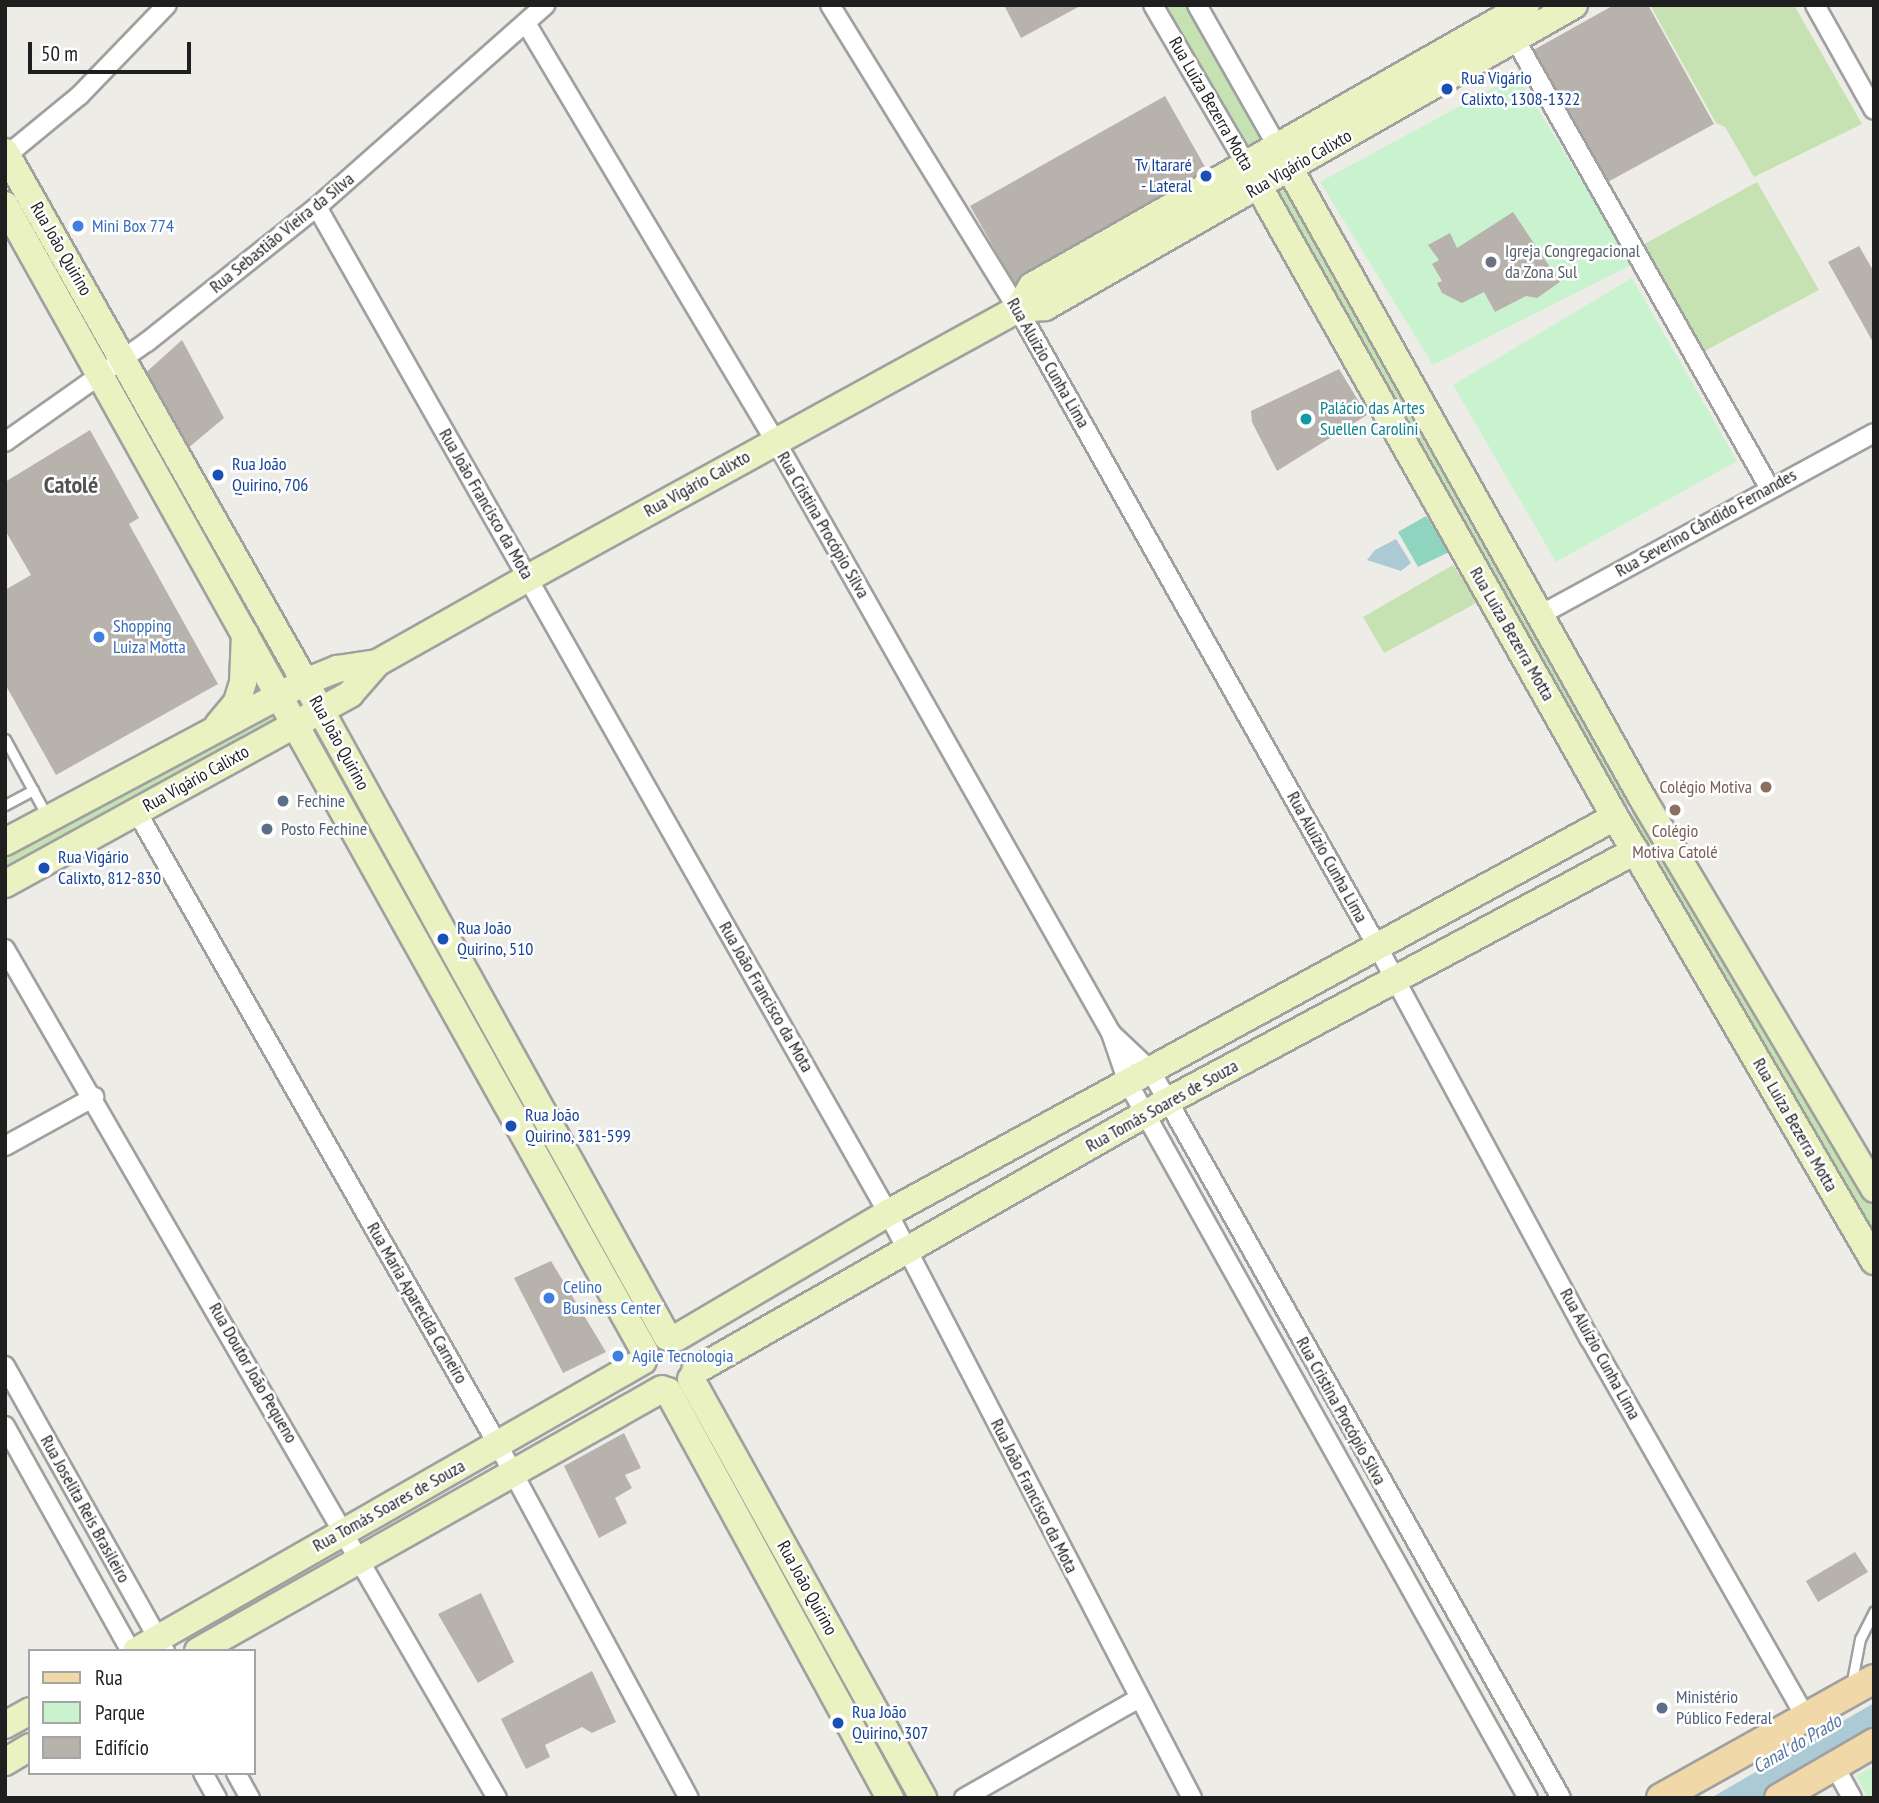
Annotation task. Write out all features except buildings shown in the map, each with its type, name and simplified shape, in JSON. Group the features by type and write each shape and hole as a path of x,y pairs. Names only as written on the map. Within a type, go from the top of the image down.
{"main road":[{"name":"Rua Vigário Calixto","path":"5,884 351,694 377,663 775,440 1018,309 1045,307 1259,188 1509,29 1525,5"},
{"name":"Rua Vigário Calixto","path":"1018,309 1032,286 1277,146 1509,29 1574,5"},
{"name":"Rua Luiza Bezerra Motta","path":"1277,146 1696,891 1866,1170"},
{"name":"Rua João Quirino","path":"6,154 306,682 672,1338 690,1347 679,1382 890,1798"},
{"name":"Rua Luiza Bezerra Motta","path":"1246,164 1615,817 1874,1261"},
{"name":"Rua João Quirino","path":"5,205 280,695 644,1357 647,1378 679,1382"},
{"path":"1353,353 1384,337"},
{"path":"216,727 237,702 243,682 245,633"},
{"name":"Rua Vigário Calixto","path":"5,842 216,727 306,682 337,669 377,663"},
{"path":"672,1338 888,1213 1376,944 1615,817"},
{"name":"Rua Tomás Soares de Souza","path":"202,1649 512,1472 679,1382 1157,1107 1635,851"},
{"path":"1821,1169 1866,1170"},
{"name":"Rua Tomás Soares de Souza","path":"147,1648 344,1531 498,1445 672,1338"},
{"name":"Rua João Quirino","path":"679,1382 923,1798"},
{"path":"1661,1798 1862,1686"},
{"path":"5,1725 28,1712"},
{"path":"1779,1798 1874,1743"},
{"path":"5,1762 28,1748"}],"street":[{"path":"6,154 80,95 167,5"},
{"name":"Rua Sebastião Vieira da Silva","path":"7,439 123,359 317,207 545,5"},
{"name":"Rua Aluízio Cunha Lima","path":"830,5 1018,309 1376,944 1590,1339 1807,1718"},
{"name":"Rua Luiza Bezerra Motta","path":"1153,5 1246,164"},
{"name":"Rua Luiza Bezerra Motta","path":"1198,5 1277,146"},
{"path":"1815,5 1874,110"},
{"name":"Rua Cristina Procópio Silva","path":"526,23 775,440 1111,1032 1328,1386 1455,1615 1562,1798"},
{"path":"1509,29 1769,487"},
{"name":"Rua João Francisco da Mota","path":"317,207 888,1213 1192,1798"},
{"name":"Rua Severino Cândido Fernandes","path":"1539,615 1769,487 1874,433"},
{"name":"Rua Maria Aparecida Carneiro","path":"137,812 498,1445 690,1798"},
{"name":"Rua Doutor João Pequeno","path":"5,949 94,1097 497,1798"},
{"name":"Rua Cristina Procópio Silva","path":"1111,1032 1157,1107 1306,1401 1528,1798"},
{"path":"5,1146 94,1097"},
{"name":"Rua Joselita Reis Brasileiro","path":"5,1366 147,1648"},
{"path":"1306,1401 1328,1386"},
{"name":"Rua Joselita Reis Brasileiro","path":"5,1426 147,1648"},
{"path":"1432,1626 1455,1615"},
{"path":"964,1798 1139,1698"},
{"path":"1835,1767 1852,1798"},
{"path":"204,1775 217,1798"},
{"path":"237,1775 250,1798"}],"lane":[{"path":"5,739 8,750 48,817"},
{"path":"5,805 33,790"},
{"path":"1862,1686 1860,1639 1874,1611"}],"green space":[{"path":"1159,5 1190,5 1269,144 1247,156"},
{"path":"1650,5 1794,5 1862,124 1754,177 1725,127 1716,123"},
{"path":"1517,75 1633,264 1433,365 1320,182"},
{"path":"1288,180 1638,799 1617,809 1267,191"},
{"path":"1757,182 1819,290 1701,353 1639,247"},
{"path":"1632,278 1737,461 1556,562 1453,385"},
{"path":"1426,516 1449,552 1418,567 1398,532"},
{"path":"1453,565 1478,602 1384,653 1363,617"},
{"path":"278,699 291,724 5,880 5,849"},
{"path":"1642,807 1874,1203 1874,1252 1623,820"},
{"path":"1874,1766 1874,1798 1868,1798 1856,1776"}],"water":[{"path":"1396,539 1411,563 1401,571 1367,560 1375,550"},
{"path":"1874,1703 1874,1734 1763,1798 1711,1798"}],"place":[{"name":"Rua Vigário Calixto, 1308-1322","path":"1447,89"},
{"name":"Tv Itararé - Lateral","path":"1206,176"},
{"name":"Mini Box 774","path":"78,226"},
{"name":"Igreja Congregacional da Zona Sul","path":"1491,262"},
{"name":"Palácio das Artes Suellen Carolini","path":"1306,419"},
{"name":"Rua João Quirino, 706","path":"218,475"},
{"name":"Shopping Luiza Motta","path":"99,637"},
{"name":"Colégio Motiva","path":"1766,787"},
{"name":"Fechine","path":"283,801"},
{"name":"Colégio Motiva Catolé","path":"1675,810"},
{"name":"Posto Fechine","path":"267,829"},
{"name":"Rua Vigário Calixto, 812-830","path":"44,868"},
{"name":"Rua João Quirino, 510","path":"443,939"},
{"name":"Rua João Quirino, 381-599","path":"511,1126"},
{"name":"Celino Business Center","path":"549,1298"},
{"name":"Agile Tecnologia","path":"618,1356"},
{"name":"Ministério Público Federal","path":"1662,1708"},
{"name":"Rua João Quirino, 307","path":"838,1723"}],"district":[{"name":"Catolé","path":"71,485"}],"water label":[{"name":"Canal do Prado","path":"1797,1744"}]}
